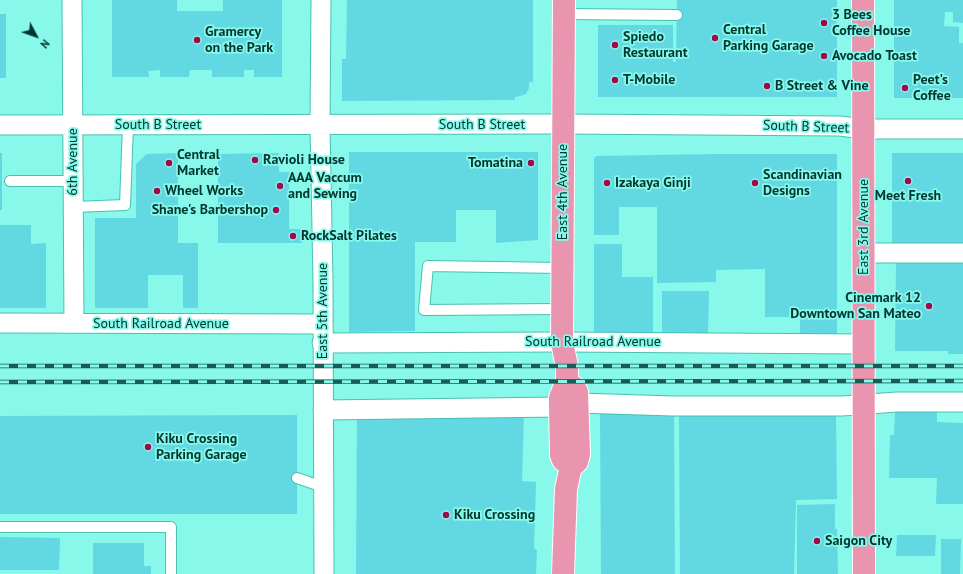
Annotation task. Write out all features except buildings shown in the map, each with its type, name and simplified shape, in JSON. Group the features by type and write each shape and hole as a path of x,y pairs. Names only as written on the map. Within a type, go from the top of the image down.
{"main road":[{"name":"East 3rd Avenue","path":"863,0 864,574"},
{"name":"East 4th Avenue","path":"563,574 566,489 571,466 577,462 579,454 569,405 577,392 574,387 567,384 562,342 564,7"}],"street":[{"name":"6th Avenue","path":"72,0 74,323"},
{"name":"East 5th Avenue","path":"321,0 320,125 323,324 324,574"},
{"name":"South B Street","path":"0,125 563,124 840,126 864,129 963,129"},
{"path":"864,253 963,253"},
{"name":"South Railroad Avenue","path":"0,323 323,324"},
{"name":"South Railroad Avenue","path":"322,343 562,342 864,344"},
{"path":"323,410 569,405 842,406 897,402 963,402"}],"lane":[{"path":"564,7 677,14"},
{"path":"74,207 125,206 128,124"},
{"path":"10,181 73,181"},
{"path":"562,268 428,266 424,310 562,309"},
{"path":"297,478 323,487"},
{"path":"0,527 170,527 171,574"}],"railway":[{"path":"0,366 963,366"},
{"path":"0,382 963,381"}],"place":[{"name":"3 Bees Coffee House","path":"824,23"},
{"name":"Central Parking Garage","path":"715,38"},
{"name":"Gramercy on the Park","path":"197,40"},
{"name":"Spiedo Restaurant","path":"615,45"},
{"name":"Avocado Toast","path":"824,56"},
{"name":"T-Mobile","path":"615,80"},
{"name":"B Street & Vine","path":"767,86"},
{"name":"Peet's Coffee","path":"905,88"},
{"name":"Ravioli House","path":"255,160"},
{"name":"Central Market","path":"169,163"},
{"name":"Tomatina","path":"531,163"},
{"name":"Meet Fresh","path":"908,181"},
{"name":"Izakaya Ginji","path":"607,183"},
{"name":"Scandinavian Designs","path":"755,183"},
{"name":"AAA Vaccum and Sewing","path":"280,186"},
{"name":"Wheel Works","path":"157,191"},
{"name":"Shane's Barbershop","path":"276,210"},
{"name":"RockSalt Pilates","path":"293,236"},
{"name":"Cinemark 12 Downtown San Mateo","path":"929,306"},
{"name":"Kiku Crossing Parking Garage","path":"148,447"},
{"name":"Kiku Crossing","path":"446,515"},
{"name":"Saigon City","path":"817,541"}]}
